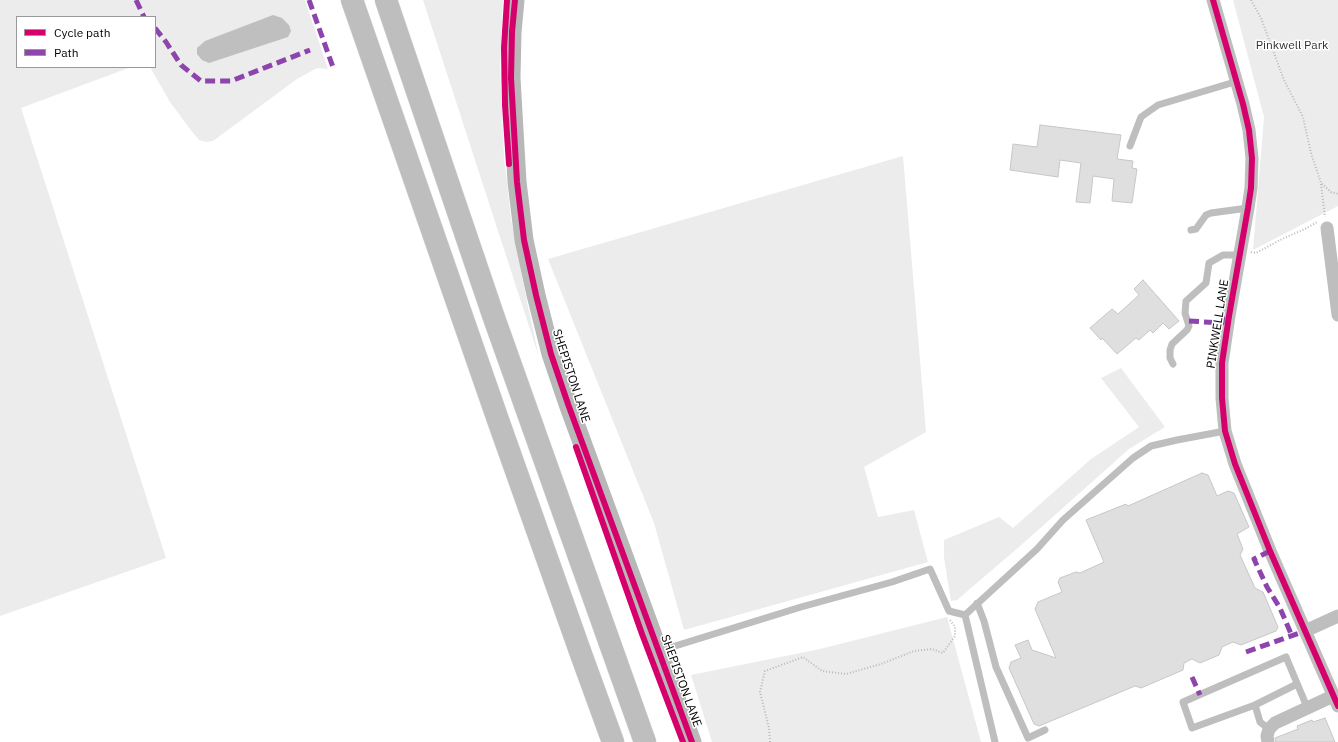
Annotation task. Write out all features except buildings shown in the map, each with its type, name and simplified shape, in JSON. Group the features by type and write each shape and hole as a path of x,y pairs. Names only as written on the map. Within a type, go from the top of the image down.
{"highway":[{"path":"352,0 506,442 613,742"},
{"path":"386,0 491,308 645,742"}],"street":[{"name":"SHEPISTON LANE","path":"515,0 512,32 511,78 517,182 524,240 536,295 551,354 568,404 692,742"},
{"name":"PINKWELL LANE","path":"1213,0 1238,81 1249,130 1252,158 1251,188 1222,363 1222,398 1225,431 1235,464 1270,550 1336,701"},
{"path":"1326,224 1338,315"},
{"path":"1305,631 1338,616"},
{"path":"1269,736 1275,723 1307,707 1336,701"}],"lane":[{"path":"1130,146 1141,117 1158,105 1238,81"},
{"path":"1191,230 1196,229 1206,215 1211,213 1248,208"},
{"path":"1173,364 1170,358 1172,344 1190,326 1185,313 1186,301 1206,283 1209,263 1223,255 1241,252"},
{"path":"965,614 1037,548 1063,520 1133,458 1151,446 1225,431"},
{"path":"658,652 801,607 892,582 930,569 949,611 965,614"},
{"path":"977,603 984,621 996,667 1028,738 1045,730"},
{"path":"965,614 995,742"},
{"path":"1297,684 1255,705 1192,728 1183,702 1286,657 1307,707"},
{"path":"1255,705 1260,722 1269,736"}],"path":[{"path":"1251,0 1261,18 1284,80 1303,117 1311,153 1321,183 1326,224"},
{"path":"1321,183 1331,192 1338,194"},
{"path":"1241,252 1256,253 1307,228 1319,220 1326,224"},
{"path":"770,742 769,728 760,692 765,671 803,657 822,671 846,674 881,664 914,651 932,649 943,653 955,636 955,627 950,620 949,611"}],"green space":[{"path":"0,0 305,0 328,69 317,68 297,79 213,141 206,142 199,140 190,129 170,102 151,68 156,68 156,16 16,16 16,68 128,68 21,108 166,558 0,616"},
{"path":"423,0 503,0 500,67 504,156 511,219 539,357"},
{"name":"Pinkwell Park","path":"1233,0 1338,0 1338,206 1253,250 1264,117"},
{"path":"903,156 926,432 864,467 878,517 914,510 928,562 684,630 654,523 548,259"},
{"path":"1121,368 1165,427 1129,449 957,600 951,601 944,558 944,540 999,517 1013,528 1091,459 1139,427 1101,378"},
{"path":"947,617 981,742 712,742 691,675 820,649"}],"shaded area":[{"path":"273,15 282,18 289,25 291,31 288,37 209,63 202,60 197,54 197,48 205,41"}],"marked path":[{"path":"136,0 144,16"},
{"path":"309,0 334,70"},
{"path":"156,29 181,65 201,81 231,81 310,50"},
{"path":"1189,321 1222,323 1223,315"},
{"path":"1270,551 1254,559 1267,587 1280,608 1292,636"},
{"path":"1246,652 1305,631"},
{"path":"1192,677 1200,695"}],"cycle path":[{"path":"507,0 504,48 505,105 509,164"},
{"path":"515,0 512,32 511,78 517,182 524,240 536,295 551,354 568,404 692,742"},
{"path":"1213,0 1243,104 1249,130 1252,158 1251,188 1222,363 1222,398 1225,431 1235,464 1270,551 1338,706"},
{"path":"576,447 642,634 683,742"}]}
